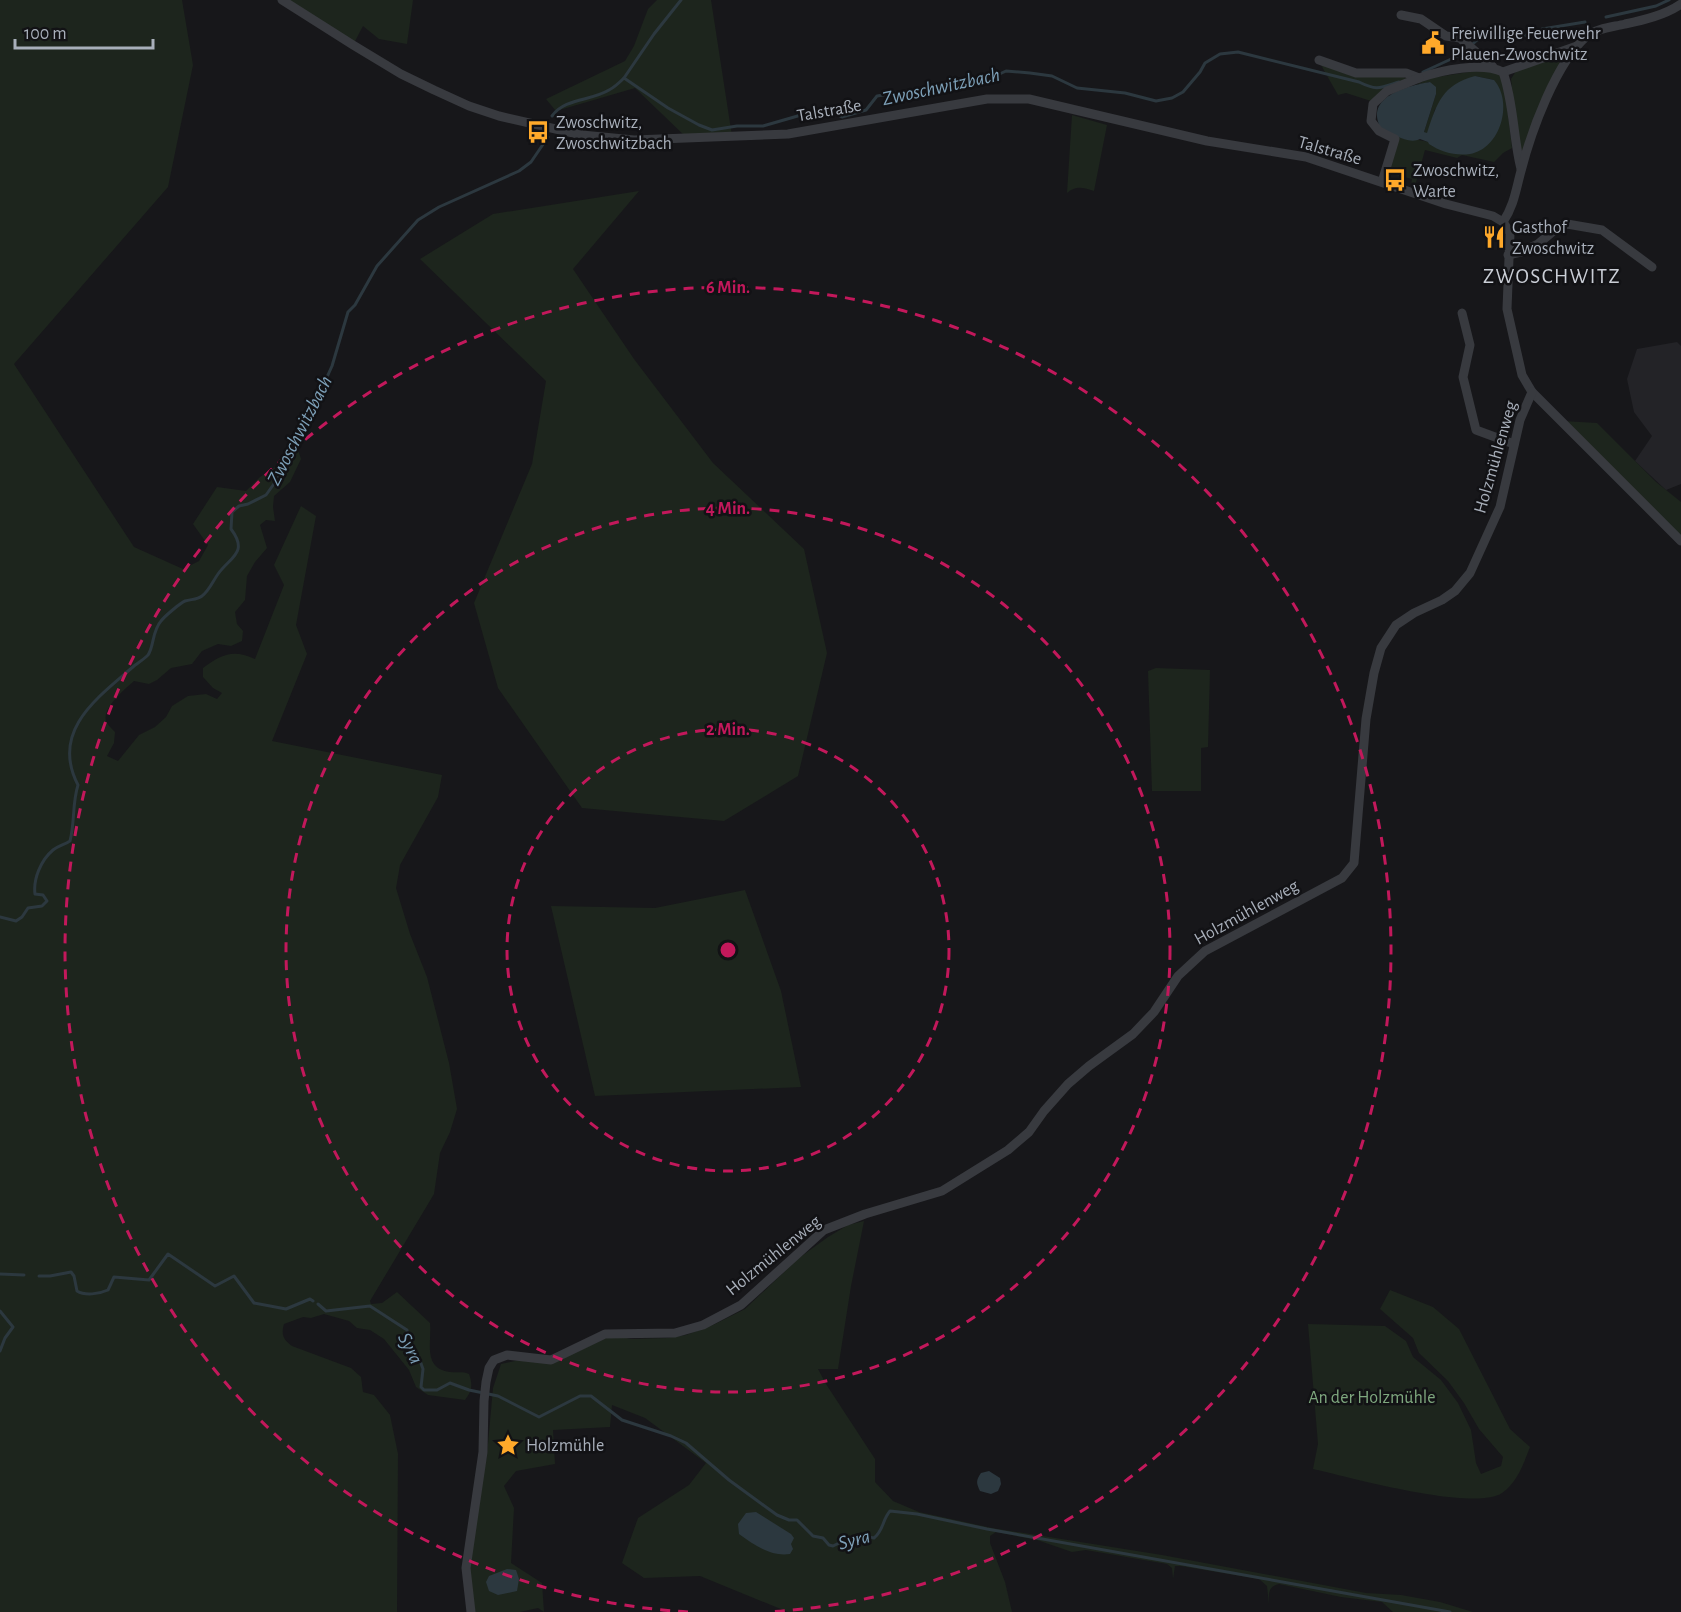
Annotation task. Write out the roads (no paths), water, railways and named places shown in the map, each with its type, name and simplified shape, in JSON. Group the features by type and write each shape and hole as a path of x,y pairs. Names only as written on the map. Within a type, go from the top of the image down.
{"street":[{"name":"Talstraße","path":"282,0 363,51 434,90 469,106 499,116 582,135 634,140 788,134 987,99 1029,99 1207,141 1306,157 1446,204 1493,216 1503,222"},
{"path":"1681,4 1650,18 1601,29 1588,35 1577,46 1553,83 1521,170 1514,204 1503,222 1510,233 1507,309 1522,375 1532,392 1681,540"},
{"path":"1401,15 1421,19 1446,36 1460,38 1493,68 1503,72 1577,46"},
{"path":"1319,60 1356,73 1406,73 1419,78"},
{"path":"1382,182 1395,139 1371,121 1373,104 1387,91 1419,78 1466,68 1493,68"},
{"path":"1503,72 1510,93 1514,140 1521,170"},
{"path":"1508,255 1538,244 1557,228 1567,224 1602,230 1652,267"},
{"path":"1462,313 1470,345 1463,377 1476,430 1514,444"},
{"name":"Holzmühlenweg","path":"471,1612 466,1568 483,1452 486,1382 489,1368 494,1360 507,1355 517,1355 551,1360 605,1334 675,1333 703,1325 741,1305 824,1230 942,1191 1008,1150 1029,1132 1068,1084 1133,1034 1154,1012 1178,976 1205,951 1342,878 1354,863 1366,719 1381,648 1396,625 1455,591 1470,573 1500,507 1520,420 1532,392"}],"waterway":[{"path":"624,78 681,0"},
{"name":"Zwoschwitzbach","path":"1606,17 1656,6 1669,0"},
{"name":"Zwoschwitzbach","path":"1423,72 1462,54 1477,40 1502,30 1510,30 1527,36 1542,29 1585,22"},
{"name":"Zwoschwitzbach","path":"552,116 564,106 602,94 624,78 668,108 712,130 737,126 763,126 815,111 829,111 842,117 866,110 877,96 991,78 1006,71 1052,76 1077,88 1125,93 1156,101 1172,98 1183,92 1205,63 1220,54 1238,52 1375,88 1399,82"},
{"name":"Zwoschwitzbach","path":"0,917 16,921 28,908 42,906 47,901 43,895 35,894 35,882 49,854 70,841 78,785 71,766 70,748 74,732 93,703 148,655 156,629 163,619 183,602 204,594 236,554 238,544 231,529 232,512 239,506 266,495 276,481 304,428 332,366 348,312 355,305 377,266 418,220 439,207 519,171 531,162 548,137"},
{"name":"Syra","path":"39,1276 71,1272 77,1291 84,1294 96,1293 108,1290 114,1277 149,1280 168,1254 215,1286 234,1276 254,1303 286,1309 310,1299 313,1301"},
{"name":"Syra","path":"0,1274 24,1275"},
{"name":"Syra","path":"318,1304 326,1311 370,1306 407,1330 409,1345 419,1358 423,1369 421,1387 424,1390 437,1390 450,1383 498,1396 539,1417 580,1396 591,1396 622,1420 686,1443 729,1480 777,1515 789,1520 797,1520 813,1536 823,1538 829,1545 851,1542 861,1536 874,1538 880,1532 890,1511 917,1514 987,1529 1450,1612"},
{"path":"0,1311 13,1327 0,1351"}],"place":[{"name":"Freiwillige Feuerwehr Plauen-Zwoschwitz","path":"1433,43"},
{"name":"Zwoschwitz, Zwoschwitzbach","path":"538,132"},
{"name":"Zwoschwitz, Warte","path":"1395,180"},
{"name":"Gasthof Zwoschwitz","path":"1494,237"},
{"name":"Holzmühle","path":"508,1445"}],"district":[{"name":"ZWOSCHWITZ","path":"1552,276"}],"park label":[{"name":"An der Holzmühle","path":"1372,1397"}]}
